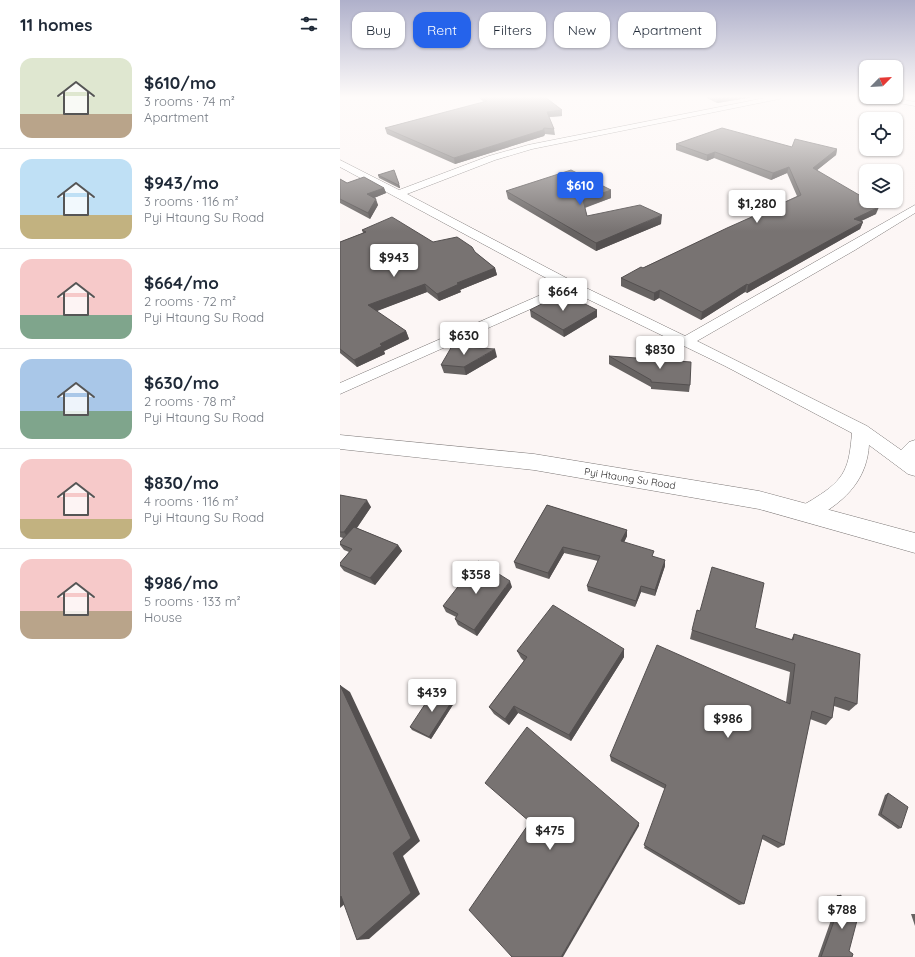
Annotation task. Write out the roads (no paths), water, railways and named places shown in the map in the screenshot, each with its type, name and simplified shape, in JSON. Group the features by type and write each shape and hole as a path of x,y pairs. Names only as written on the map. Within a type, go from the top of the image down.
{"highway":[{"name":"Pyi Htaung Su Road","path":"340,442 534,462 759,500 915,543"}],"street":[{"path":"398,194 492,158 531,147 557,142"},
{"path":"340,163 571,286 861,430 909,464 915,447"},
{"path":"685,342 851,247 915,208"},
{"path":"340,389 571,286"},
{"path":"806,513 824,503 848,484 858,462 861,430"}]}
